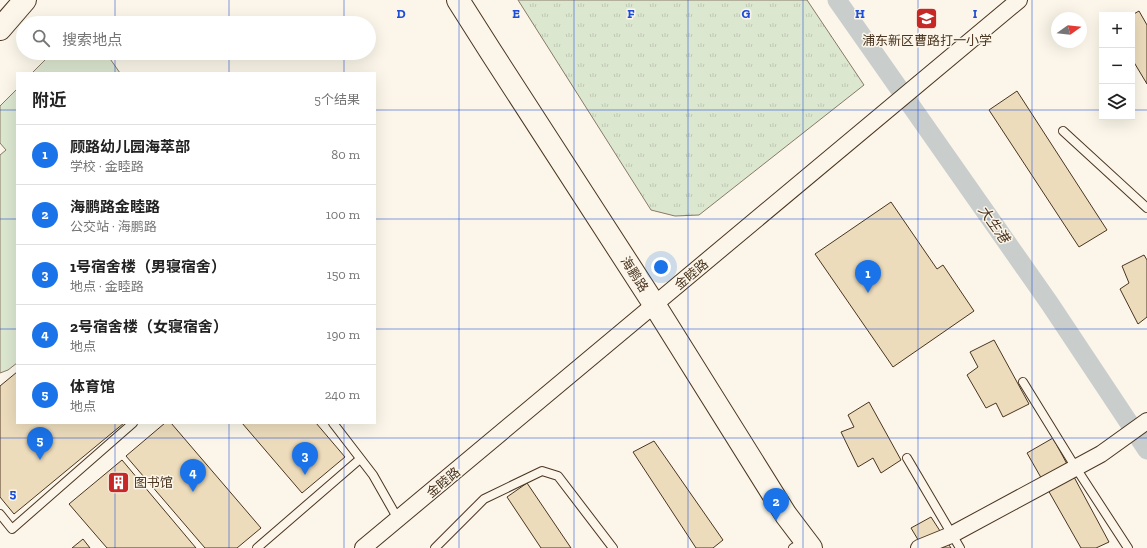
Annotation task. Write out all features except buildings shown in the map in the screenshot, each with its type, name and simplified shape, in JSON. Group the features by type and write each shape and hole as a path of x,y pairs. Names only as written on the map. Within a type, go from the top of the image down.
{"street":[{"path":"0,29 25,0"},
{"name":"海鹏路","path":"458,0 654,304 786,515 803,545"},
{"name":"金睦路","path":"363,548 1019,0"},
{"path":"919,548 956,541 1101,454 1147,421"}],"lane":[{"path":"1063,131 1147,208"},
{"path":"1023,382 1128,548"},
{"path":"0,514 12,529 132,424"},
{"path":"335,424 373,476 398,519"},
{"path":"257,548 360,458"},
{"path":"907,458 956,541"},
{"path":"436,548 484,499 542,471 558,476 613,548"}],"green space":[{"path":"518,0 807,0 864,85 699,215 675,216 651,210"},
{"path":"45,60 111,60 119,72 33,72"},
{"path":"16,90 16,364 8,370 0,373 0,155 6,150 0,143 0,106"}],"waterway":[{"name":"大生港","path":"837,0 1050,304 1147,450"}],"place":[{"name":"浦东新区曹路打一小学","path":"927,18"},
{"name":"顾路幼儿园海萃部","path":"868,293"},
{"name":"体育馆","path":"40,460"},
{"name":"1号宿舍楼（男寝宿舍）","path":"305,475"},
{"name":"图书馆","path":"118,482"},
{"name":"2号宿舍楼（女寝宿舍）","path":"193,492"},
{"name":"海鹏路金睦路","path":"776,521"}]}
